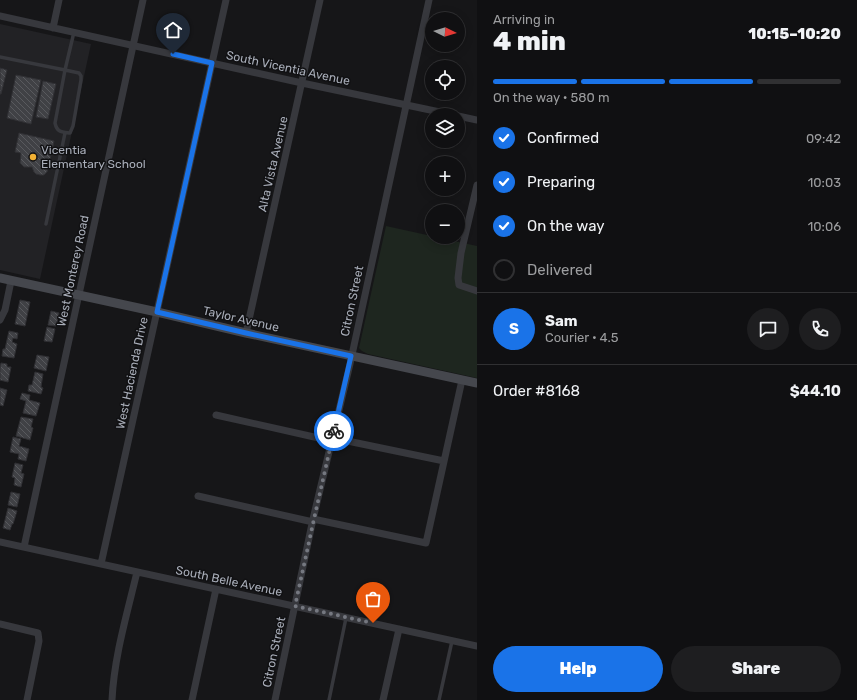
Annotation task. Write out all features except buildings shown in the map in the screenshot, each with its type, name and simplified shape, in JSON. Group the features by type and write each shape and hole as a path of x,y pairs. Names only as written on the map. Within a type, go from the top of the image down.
{"street":[{"path":"53,28 59,0"},
{"name":"West Monterey Road","path":"24,547 143,0"},
{"name":"West Hacienda Drive","path":"101,564 226,0"},
{"name":"Alta Vista Avenue","path":"246,333 320,0"},
{"name":"Citron Street","path":"275,700 313,521 351,356 429,0"},
{"name":"South Vicentia Avenue","path":"0,18 74,32 302,83 425,108"},
{"path":"465,117 477,120"},
{"path":"477,185 475,204 461,253 458,278 459,285 477,291"},
{"name":"Taylor Avenue","path":"0,278 477,383"},
{"path":"0,320 5,310 11,281"},
{"path":"198,496 313,521 426,543 462,380"},
{"path":"216,415 332,440 444,461"},
{"name":"South Belle Avenue","path":"0,542 477,646"},
{"path":"112,700 118,653 137,572"},
{"path":"192,700 216,589"},
{"path":"0,624 38,633 38,641 27,700"},
{"path":"383,700 399,629"}],"lane":[{"path":"0,57 65,70 79,73 82,76 70,133 60,132 56,128 55,123 65,70 74,32"},
{"path":"46,224 65,133"},
{"path":"329,700 346,618"},
{"path":"439,700 452,640"}],"shaded area":[{"name":"Vicentia Elementary School","path":"0,24 91,44 40,279 0,270"},
{"path":"386,226 425,235 425,244 465,243 477,246 477,378 368,354 359,348"}],"way so far":[{"path":"334,431 295,606 373,623"}],"place":[{"name":"Vicentia Elementary School","path":"33,157"}],"route":[{"path":"173,54 212,63 157,312 351,356 334,431"}]}
